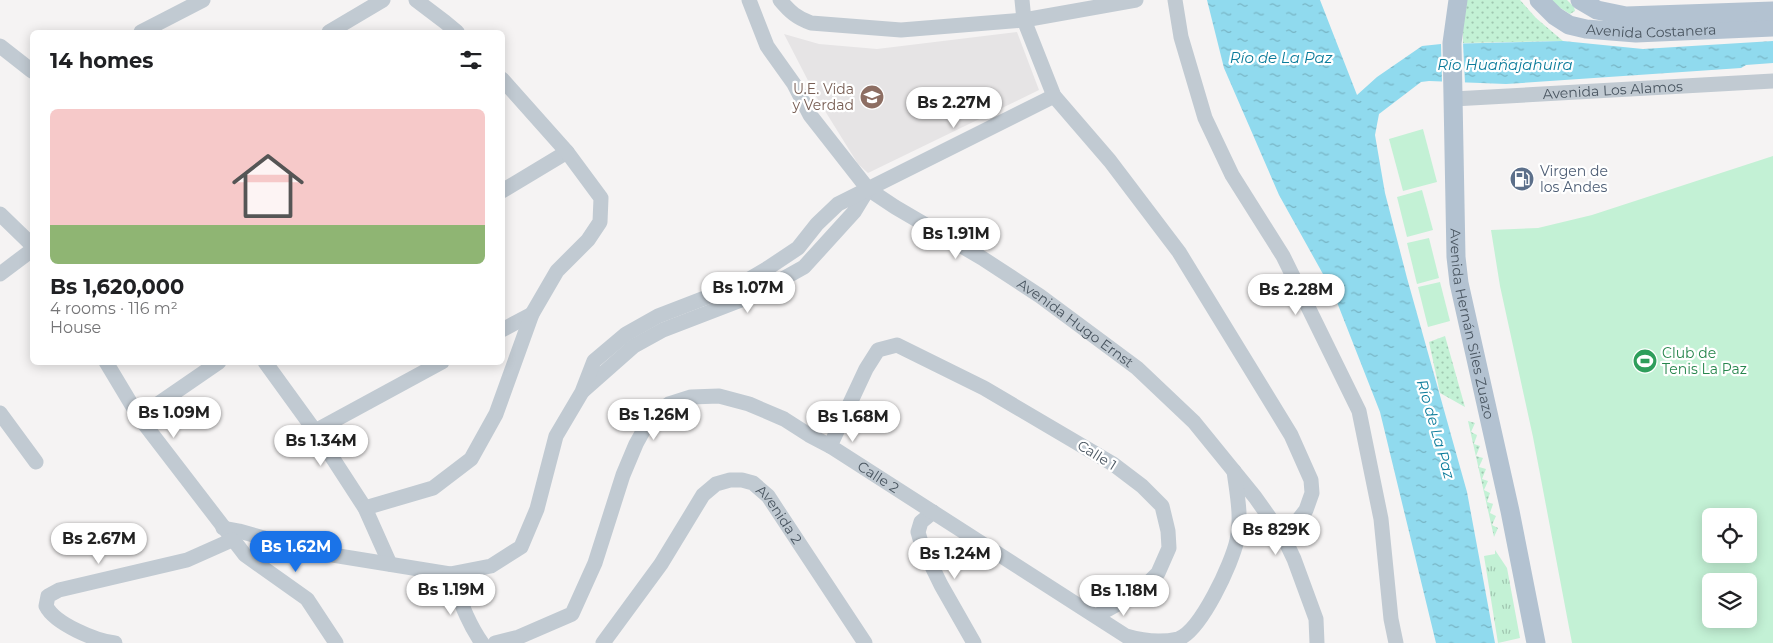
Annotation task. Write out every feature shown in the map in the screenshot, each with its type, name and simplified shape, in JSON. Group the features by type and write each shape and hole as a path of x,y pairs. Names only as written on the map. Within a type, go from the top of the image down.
{"main road":[{"name":"Avenida Hernán Siles Zuazo","path":"1458,0 1452,43 1456,257 1459,283 1510,511 1536,643"},
{"name":"Avenida Costanera","path":"1539,0 1555,16 1569,25 1586,29 1636,33 1773,27"},
{"name":"Avenida Costanera","path":"1580,0 1597,10 1626,16 1773,11"}],"street":[{"path":"145,30 203,0"},
{"path":"332,30 383,0"},
{"path":"416,0 455,30"},
{"name":"Avenida Hugo Ernst","path":"749,0 767,46 794,84 810,115 868,189 982,258 1076,322 1137,368 1194,422 1255,497 1284,538 1294,559 1316,619 1318,643"},
{"path":"780,0 798,18 811,23 901,30 1024,20 1136,0"},
{"path":"1022,0 1024,20 1054,96 1110,161 1179,252 1291,435 1311,480 1312,493 1306,510 1284,538"},
{"path":"1175,0 1181,37 1205,118 1232,175 1283,256 1359,411 1381,519 1391,620 1396,643"},
{"path":"0,46 30,69"},
{"name":"Avenida Los Alamos","path":"1453,90 1773,81"},
{"path":"365,508 433,488 471,459 496,414 532,314 557,271 588,240 600,222 601,198 567,152 505,82"},
{"path":"115,643 102,642 54,618 46,606 48,596 59,590 187,560 228,534 239,531 314,552 450,574 491,566 521,547 537,510 556,436 582,392 634,346 663,330 754,295 804,267 854,212 868,189 1054,96"},
{"path":"505,189 567,152"},
{"path":"0,214 30,243"},
{"path":"0,274 30,252"},
{"path":"505,328 532,314"},
{"name":"Calle 1","path":"830,446 866,369 878,350 897,345 984,388 1113,464 1142,486 1162,506 1168,531 1169,548 1158,573 1125,600 1096,616"},
{"path":"108,365 140,417 245,555 307,599 336,643"},
{"path":"140,417 215,365"},
{"path":"267,365 315,431 365,508 390,564"},
{"path":"315,431 436,365"},
{"name":"Calle 2","path":"495,643 519,637 572,614 595,564 623,474 636,444 652,415 669,404 690,398 719,396 749,404 784,419 830,446 1126,636 1146,642 1162,643 1186,635 1222,582 1237,540 1239,511 1234,471"},
{"path":"0,413 36,462"},
{"name":"Avenida 2","path":"603,643 661,564 703,495 716,484 730,480 742,480 753,483 768,496 865,643"},
{"path":"933,512 921,522 918,532 920,539 941,585 974,643"},
{"path":"450,574 476,635 482,643"}],"shaded area":[{"path":"1017,32 1039,90 868,173 858,164 817,98 784,34 819,44 877,49"}],"green space":[{"path":"1467,0 1520,0 1536,18 1563,41 1463,43 1463,26"},
{"path":"1551,0 1567,0 1574,7 1575,11 1570,14"},
{"path":"1423,129 1437,182 1403,191 1389,139"},
{"name":"Club de Tenis La Paz","path":"1773,156 1773,643 1572,643 1533,437 1500,286 1491,230 1538,228 1592,215"},
{"path":"1422,190 1433,230 1407,237 1397,197"},
{"path":"1429,238 1439,278 1417,284 1407,243"},
{"path":"1440,282 1450,321 1428,327 1418,287"},
{"path":"1445,336 1465,407 1440,393 1429,342"},
{"path":"1468,421 1475,423 1471,432 1477,435 1474,444 1480,446 1476,456 1483,458 1479,467 1486,469 1482,479 1488,481 1484,490 1490,493 1487,502 1493,504 1490,513 1496,516 1492,525 1498,528 1494,537"},
{"path":"1495,550 1507,568 1520,638 1498,643 1484,556 1495,554"}],"water":[{"name":"Río de La Paz","path":"1207,0 1320,0 1357,95 1377,77 1422,46 1563,41 1643,49 1773,41 1773,63 1746,65 1741,68 1506,84 1421,82 1379,114 1375,135 1385,193 1467,492 1495,643 1436,643 1380,412 1333,292 1279,195 1224,68"}],"pier":[{"path":"1463,43 1465,83 1442,82 1441,44"}],"place":[{"name":"U.E. Vida y Verdad","path":"872,97"},
{"name":"Virgen de los Andes","path":"1522,179"},
{"name":"Club de Tenis La Paz","path":"1645,361"}],"water label":[{"name":"Río Huañajahuira","path":"1505,64"}]}
